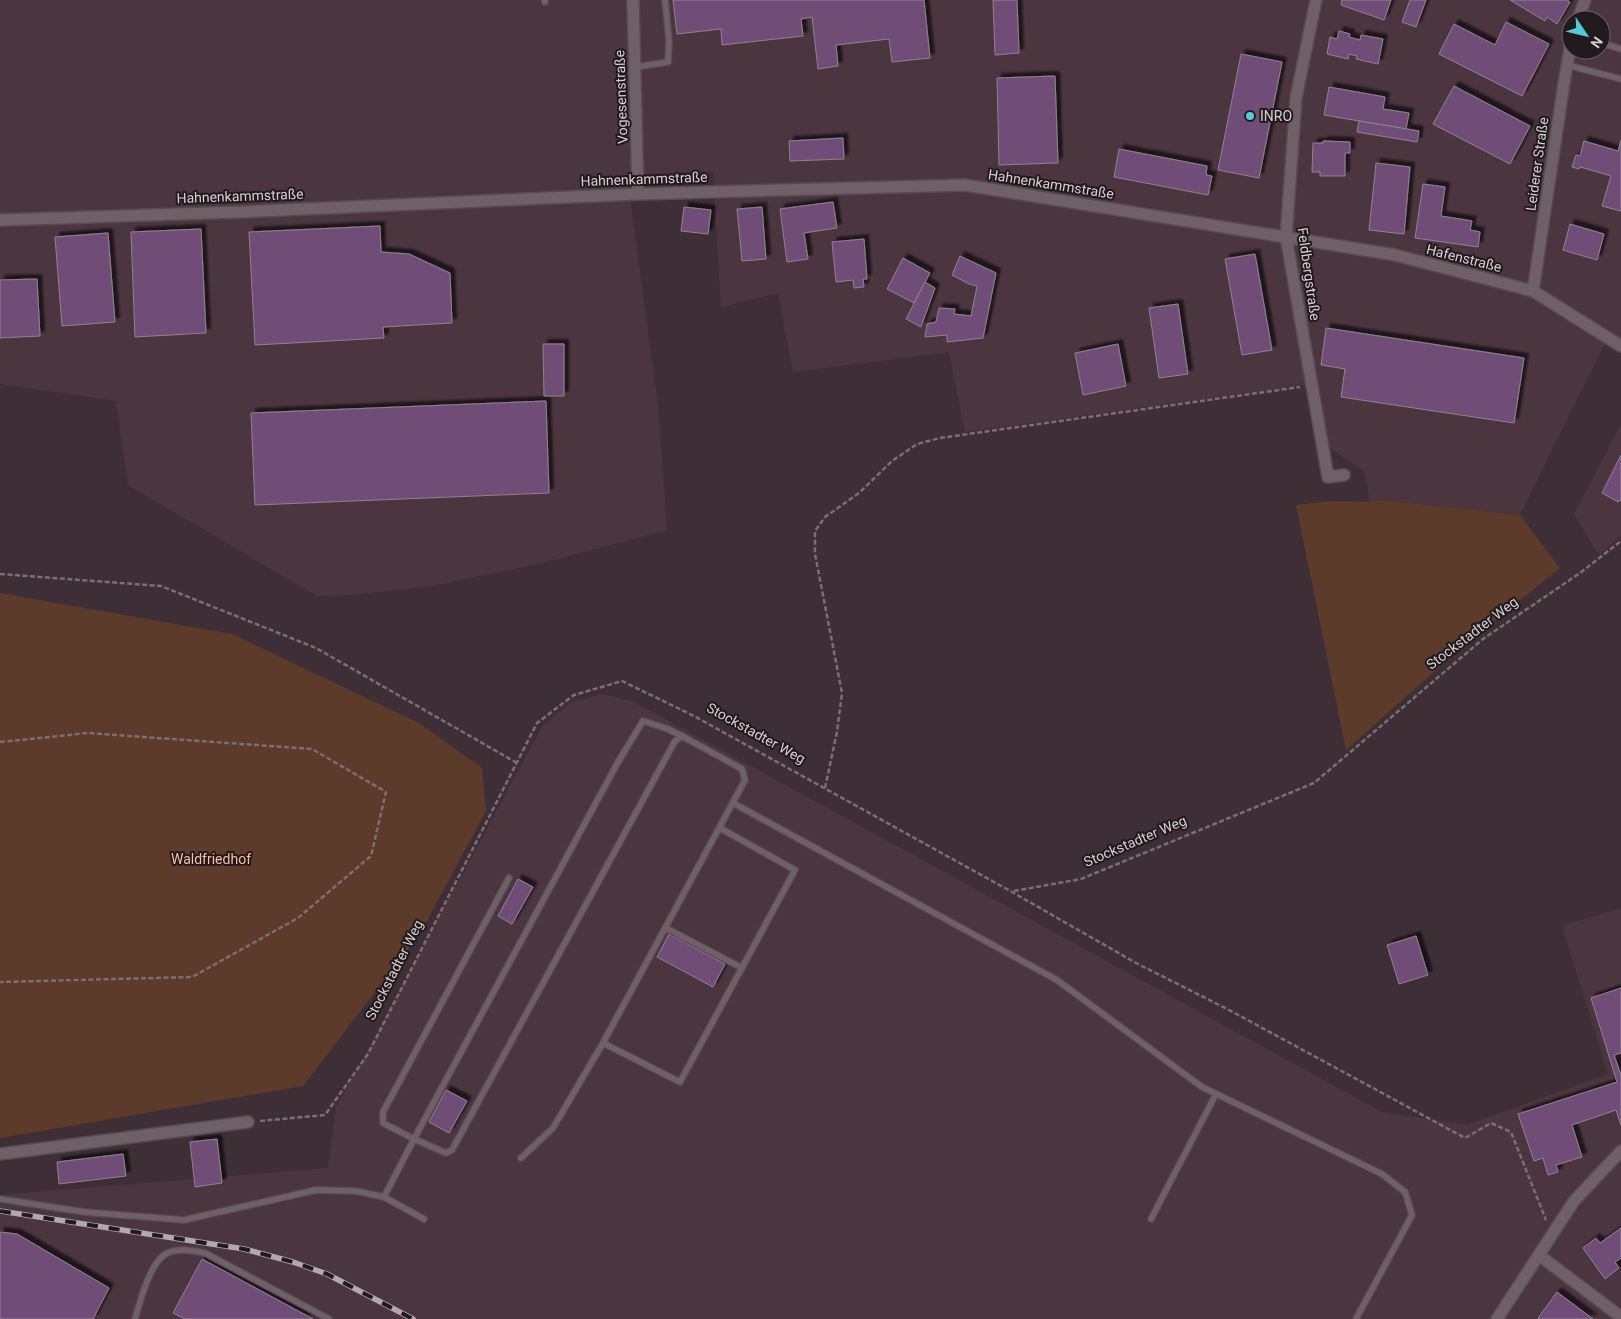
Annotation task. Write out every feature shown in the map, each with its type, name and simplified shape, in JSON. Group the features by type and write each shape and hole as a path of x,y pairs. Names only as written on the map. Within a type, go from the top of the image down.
{"street":[{"name":"Vogesenstraße","path":"633,0 638,194"},
{"name":"Feldbergstraße","path":"1316,0 1296,98 1286,237 1328,477 1344,475"},
{"name":"Leiderer Straße","path":"1533,291 1568,60"},
{"name":"Hahnenkammstraße","path":"0,220 239,212 638,194 965,185 1286,237"},
{"name":"Hafenstraße","path":"1286,237 1396,256 1533,291 1621,346"},
{"path":"0,1154 248,1122"},
{"path":"1497,1319 1574,1201 1621,1151"},
{"path":"1539,1255 1621,1316"}],"lane":[{"path":"635,67 668,62 669,41 665,0"},
{"path":"1567,65 1621,80"},
{"path":"384,1197 414,1138 618,762 643,721 668,729 742,769 745,780 603,1043 554,1128 521,1158"},
{"path":"509,878 383,1112 384,1123 446,1153 452,1150 675,741 682,736"},
{"path":"733,803 1058,980 1202,1087 1382,1174 1405,1192 1412,1215 1356,1319"},
{"path":"603,1043 680,1082 795,870 720,828"},
{"path":"666,928 742,968"},
{"path":"1151,1219 1216,1094"},
{"path":"0,1199 84,1212 184,1220 316,1190 356,1191 384,1197 424,1219"},
{"path":"135,1319 144,1287 156,1263 168,1252 185,1250 205,1253 329,1319"}],"path":[{"path":"825,788 838,732 842,694 817,563 815,531 824,517 860,492 892,461 917,444 940,438 1311,385"},
{"name":"Stockstadter Weg","path":"248,1122 325,1115 368,1054 537,722 574,695 622,681 694,716 1012,892 1081,879 1314,784 1484,639 1580,573 1621,541"},
{"path":"0,574 161,586 316,648 517,763"},
{"path":"0,742 88,733 312,749 386,792 371,856 298,918 192,976 0,982"},
{"path":"1012,892 1136,963 1240,1016 1465,1138 1491,1124 1511,1132 1552,1235"}],"shaded area":[{"path":"0,0 1621,0 1621,343 1609,335 1520,515 1380,500 1370,502 1364,471 1328,447 1318,383 965,432 949,352 793,372 778,293 721,307 713,171 627,175 658,406 667,530 546,562 432,586 353,595 317,596 128,485 116,401 0,384"},
{"path":"1621,424 1621,535 1599,555 1574,514"},
{"path":"602,694 634,702 1382,1112 1467,1125 1608,1074 1562,926 1621,908 1621,1319 0,1319 0,1195 328,1168 336,1108 542,727 570,703"}],"green space":[{"path":"1380,500 1520,515 1560,568 1463,646 1346,750 1296,505 1332,501 1370,502"},
{"name":"Waldfriedhof","path":"0,593 232,634 419,723 482,768 486,811 421,932 303,1086 0,1138"}],"building":[{"path":"673,0 924,0 930,58 892,62 889,39 836,45 838,66 818,69 812,17 801,19 803,36 722,45 721,29 677,34"},
{"path":"993,0 1017,0 1019,53 995,55"},
{"path":"1342,0 1391,0 1384,20 1341,5"},
{"path":"1410,0 1426,0 1416,27 1402,22"},
{"path":"1510,0 1567,0 1570,2 1565,10 1561,10 1561,17 1557,24 1547,17 1545,21"},
{"path":"1506,22 1549,44 1522,96 1439,54 1454,24 1495,45"},
{"path":"1339,31 1350,34 1349,37 1360,40 1361,35 1383,39 1378,64 1356,59 1357,56 1349,54 1348,59 1327,54 1330,37 1337,39"},
{"name":"INRO","path":"1241,54 1282,62 1259,178 1218,170"},
{"path":"1055,76 1058,163 999,165 997,78"},
{"path":"1454,86 1530,126 1510,164 1433,124"},
{"path":"1329,87 1385,97 1383,109 1409,113 1406,129 1324,115"},
{"path":"1359,121 1419,131 1417,142 1357,132"},
{"path":"843,138 844,159 790,161 789,141"},
{"path":"1621,140 1621,211 1602,206 1611,176 1580,167 1579,169 1572,167 1576,155 1580,156 1584,141 1618,151"},
{"path":"1323,141 1350,142 1350,153 1345,153 1345,176 1320,176 1320,172 1312,172 1313,143 1323,143"},
{"path":"1119,149 1207,166 1206,175 1212,176 1208,195 1114,177"},
{"path":"1376,163 1410,167 1404,234 1369,230"},
{"path":"1423,184 1445,187 1441,216 1472,221 1470,230 1480,232 1478,247 1415,238"},
{"path":"833,202 837,228 804,233 808,259 787,262 780,209"},
{"path":"684,207 711,210 708,234 681,231"},
{"path":"762,207 766,259 742,261 737,209"},
{"path":"1570,224 1604,234 1597,260 1563,250"},
{"path":"380,226 381,252 409,254 450,273 452,323 383,327 384,338 255,345 249,232"},
{"path":"201,229 206,333 135,337 131,232"},
{"path":"108,233 115,322 62,326 55,237"},
{"path":"864,239 867,279 863,279 864,287 854,288 853,280 836,282 832,242"},
{"path":"1255,254 1272,350 1242,355 1225,259"},
{"path":"960,256 996,273 983,338 947,342 947,335 925,337 927,324 936,322 939,308 955,309 954,314 971,316 977,286 952,275"},
{"path":"903,258 930,273 914,303 887,289"},
{"path":"37,279 40,336 0,338 0,280"},
{"path":"925,282 935,288 921,327 906,319"},
{"path":"1178,304 1188,374 1159,378 1149,308"},
{"path":"1326,328 1524,358 1514,423 1341,397 1345,369 1321,365"},
{"path":"543,344 564,344 564,396 544,396"},
{"path":"1118,344 1126,386 1083,395 1075,353"},
{"path":"546,401 549,493 255,505 251,413"},
{"path":"1621,455 1621,501 1619,500 1618,502 1602,493"},
{"path":"518,879 533,887 512,924 498,916"},
{"path":"669,934 725,964 713,987 657,957"},
{"path":"1416,936 1428,975 1399,984 1387,945"},
{"path":"1621,988 1621,1053 1614,1055 1621,1075 1621,1125 1616,1110 1572,1125 1582,1157 1556,1165 1558,1172 1548,1175 1543,1158 1534,1161 1518,1114 1617,1082 1591,998"},
{"path":"446,1090 467,1101 449,1133 429,1122"},
{"path":"217,1139 222,1183 195,1187 190,1142"},
{"path":"123,1154 126,1176 59,1184 57,1162"},
{"path":"1621,1228 1621,1258 1615,1262 1619,1268 1605,1279 1583,1248 1596,1238 1600,1243"},
{"path":"0,1232 17,1234 109,1288 93,1319 0,1319"},
{"path":"202,1259 313,1319 185,1319 173,1313"},
{"path":"1557,1292 1593,1319 1539,1319"}],"railway":[{"path":"0,1211 244,1249 293,1262 327,1274 413,1319"}],"place":[{"name":"INRO","path":"1250,116"}]}
